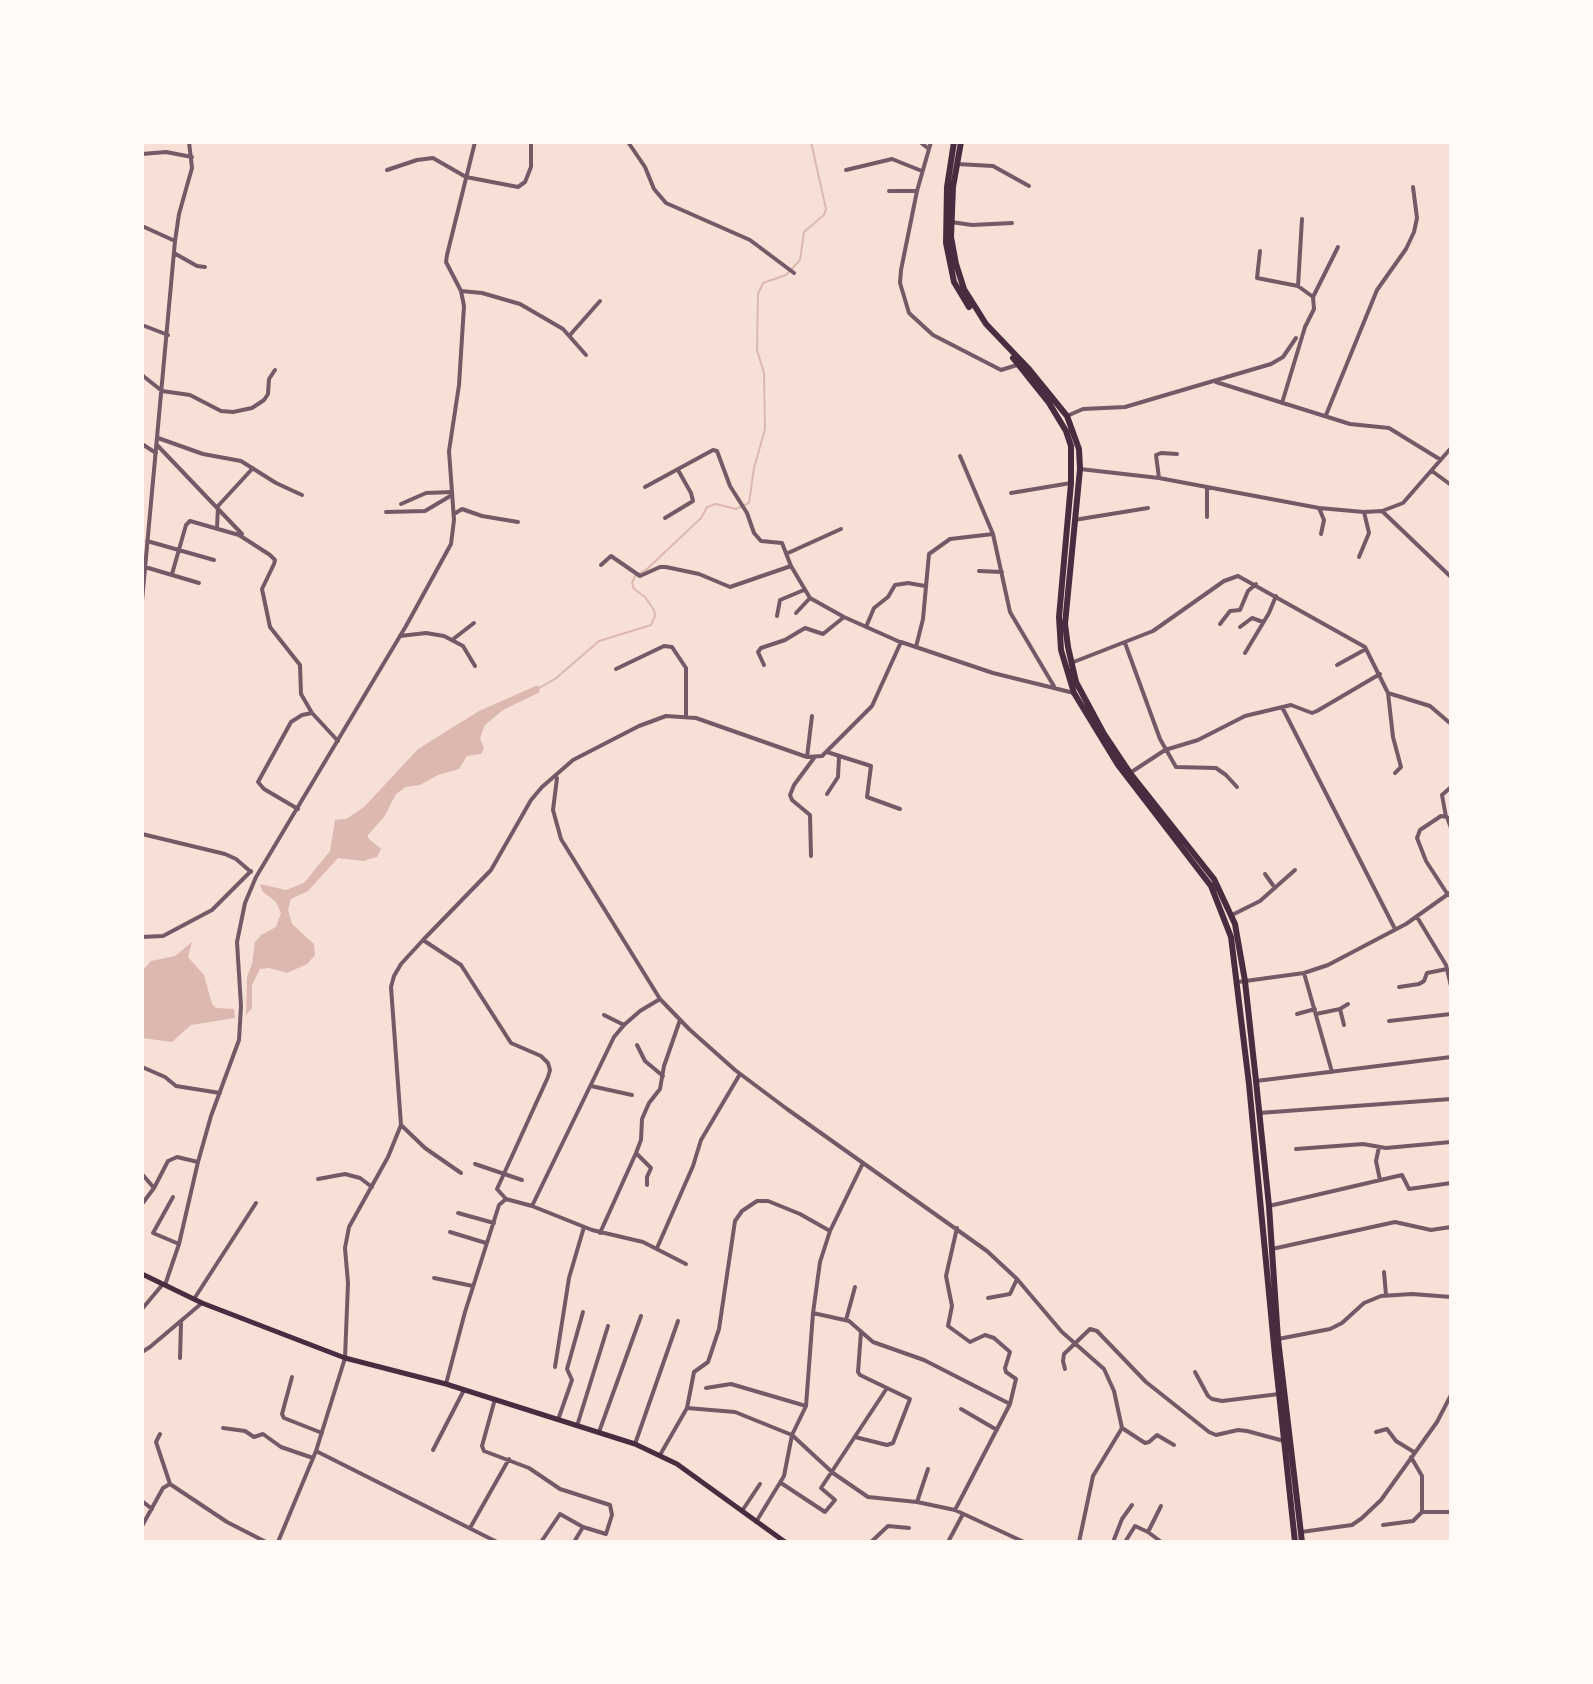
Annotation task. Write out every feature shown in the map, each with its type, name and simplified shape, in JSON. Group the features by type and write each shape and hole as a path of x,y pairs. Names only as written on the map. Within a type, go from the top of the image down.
{"highway":[{"path":"954,142 947,187 946,243 954,282 974,314 1049,403 1071,446 1071,483 1059,617 1061,650 1074,693 1098,735 1211,886 1229,927 1241,982 1302,1542"},
{"path":"961,142 951,222 956,264 970,302 1067,416 1078,442 1080,469 1065,624 1076,682 1128,774 1214,879 1232,915 1256,1081 1269,1206 1279,1394 1295,1542"}],"main road":[{"path":"142,1274 202,1303 345,1358 446,1384 635,1444 660,1455 785,1542"}],"street":[{"path":"142,601 145,519 158,438 175,241 191,171 189,142"},
{"path":"142,1309 164,1285 179,1244 198,1162 235,1057 241,1023 237,942 241,915 256,877 400,636 451,544 454,514 449,451 459,385 464,306 461,291 446,262 475,142"},
{"path":"387,170 429,157 438,159 466,177 520,187 531,167 531,142"},
{"path":"628,142 645,167 654,189 666,203 750,240 794,273"},
{"path":"920,142 929,149"},
{"path":"931,142 917,191 901,270 902,293 912,317 933,335 1001,370 1018,365"},
{"path":"142,154 166,152 192,157"},
{"path":"846,170 892,159 922,171"},
{"path":"957,164 993,166 1029,186"},
{"path":"1326,415 1377,290 1412,238 1417,218 1413,187"},
{"path":"889,191 917,191"},
{"path":"1298,286 1302,219"},
{"path":"951,222 972,225 1012,223"},
{"path":"142,226 175,241"},
{"path":"1282,403 1305,327 1314,309 1313,297 1338,247"},
{"path":"1260,251 1257,278 1298,286 1313,297"},
{"path":"174,253 205,267"},
{"path":"461,291 482,293 520,304 570,335 586,355"},
{"path":"891,293 902,293"},
{"path":"570,335 600,301"},
{"path":"142,325 168,335"},
{"path":"1067,416 1083,409 1125,407 1277,361 1296,338"},
{"path":"142,375 162,391 190,395 226,412 252,408 266,398 269,379 275,370"},
{"path":"1214,382 1350,424 1391,428 1441,460"},
{"path":"158,438 203,454 235,459 302,495"},
{"path":"142,444 156,453"},
{"path":"157,445 246,539"},
{"path":"1080,469 1159,478 1319,508 1382,511 1408,499 1451,448"},
{"path":"645,487 717,451 758,539 781,542 810,598 900,642 993,673 1074,693"},
{"path":"1159,478 1156,455 1177,454"},
{"path":"960,456 993,534 1010,612 1055,690"},
{"path":"217,528 219,504 253,468"},
{"path":"665,518 693,501 678,470"},
{"path":"1432,471 1451,485"},
{"path":"1011,493 1071,483"},
{"path":"1207,487 1207,517"},
{"path":"401,504 426,493 452,494"},
{"path":"386,512 425,511 452,494"},
{"path":"1074,520 1148,508"},
{"path":"1319,508 1324,520 1321,534"},
{"path":"454,514 462,509 518,522"},
{"path":"1382,511 1451,577"},
{"path":"1359,557 1369,533 1364,512"},
{"path":"172,574 188,522 246,539 260,546 275,560 262,589 270,627 300,665 301,694 312,713 338,741"},
{"path":"787,553 841,529"},
{"path":"916,647 923,619 929,555 941,544 955,538 993,534"},
{"path":"145,544 214,560"},
{"path":"601,565 612,557 639,576 666,567 699,574 730,587 791,566"},
{"path":"145,567 199,583"},
{"path":"979,571 1002,572"},
{"path":"1071,663 1153,631 1233,576 1256,584 1366,649 1388,693 1393,737 1402,768 1395,773"},
{"path":"866,627 874,608 888,597 895,585 908,583 925,586"},
{"path":"1220,624 1230,611 1240,610 1248,591 1256,584"},
{"path":"777,616 780,600 804,590"},
{"path":"1245,653 1276,596"},
{"path":"796,613 810,598"},
{"path":"764,665 758,652 761,648 785,640 806,627 823,634 844,617"},
{"path":"1240,627 1252,618 1263,622"},
{"path":"452,640 474,623"},
{"path":"400,636 436,634 452,640 467,651 475,666"},
{"path":"811,856 810,815 792,800 790,795 794,785 814,758 827,752 874,703 900,642"},
{"path":"1125,643 1165,750 1178,768 1213,767 1237,787"},
{"path":"616,669 664,646 671,646 686,668 686,717"},
{"path":"1337,665 1366,649"},
{"path":"1128,774 1165,750 1198,740 1245,716 1292,705 1314,713 1380,674"},
{"path":"1388,693 1430,706 1451,724"},
{"path":"1282,707 1395,929"},
{"path":"298,809 264,789 258,782 291,722 312,713"},
{"path":"278,1542 316,1451 345,1358 348,1283 345,1248 349,1227 401,1125 391,987 401,964 491,870 531,800 542,787 573,760 639,726 666,716 686,717 814,758"},
{"path":"807,757 812,716"},
{"path":"827,752 871,766 868,797 900,809"},
{"path":"827,794 838,777 839,757"},
{"path":"557,776 553,810 561,839 660,999 740,1074 957,1228 1017,1279 1062,1332 1109,1377 1122,1428 1093,1476 1079,1542"},
{"path":"1451,787 1442,795 1451,828"},
{"path":"1241,982 1304,973 1340,959 1417,917 1450,893 1436,880 1417,838 1420,830 1441,816 1446,817"},
{"path":"142,834 225,854 236,859 256,877"},
{"path":"1232,915 1260,901 1295,870"},
{"path":"142,937 163,936 212,910 251,871"},
{"path":"1265,874 1276,888"},
{"path":"1417,917 1448,966 1451,986"},
{"path":"423,940 461,965 511,1043 541,1056 548,1063 548,1077 497,1189 506,1199 600,1233 626,1236 686,1264"},
{"path":"1399,987 1419,984 1427,973 1448,966"},
{"path":"1304,973 1332,1072"},
{"path":"532,1206 614,1037 640,1011 660,999"},
{"path":"1297,1014 1340,1009 1348,1004"},
{"path":"1340,1009 1344,1025"},
{"path":"1389,1021 1451,1014"},
{"path":"604,1015 624,1025"},
{"path":"600,1233 641,1140 642,1119 660,1089 680,1020"},
{"path":"637,1045 645,1061 663,1076"},
{"path":"1256,1081 1451,1057"},
{"path":"142,1067 158,1073 176,1086 220,1093"},
{"path":"657,1248 701,1140 740,1074"},
{"path":"591,1086 632,1095"},
{"path":"1259,1113 1451,1099"},
{"path":"401,1125 425,1148 461,1173"},
{"path":"1296,1149 1451,1142"},
{"path":"1379,1147 1376,1161 1380,1181"},
{"path":"636,1153 651,1168 647,1185"},
{"path":"142,1204 168,1161 184,1157 198,1162"},
{"path":"756,1523 781,1483 792,1435 806,1406 817,1278 830,1231 863,1163"},
{"path":"475,1164 522,1180"},
{"path":"142,1174 154,1188"},
{"path":"318,1179 345,1174 360,1178 372,1187"},
{"path":"1269,1206 1403,1175 1410,1189 1451,1183"},
{"path":"173,1197 153,1233 179,1244"},
{"path":"446,1384 499,1205 506,1199"},
{"path":"660,1455 687,1408 694,1372 708,1362 719,1329 735,1221 742,1211 757,1201 768,1201 830,1231"},
{"path":"194,1299 256,1203"},
{"path":"458,1213 494,1223"},
{"path":"1272,1249 1395,1222 1431,1230 1451,1227"},
{"path":"555,1367 569,1278 584,1227"},
{"path":"955,1510 1010,1404 1016,1379 1005,1368 1010,1352 994,1338 985,1335 970,1342 948,1326 952,1306 946,1276 957,1228"},
{"path":"450,1232 487,1243"},
{"path":"1384,1272 1386,1295"},
{"path":"434,1278 473,1286"},
{"path":"988,1298 1010,1294 1017,1279"},
{"path":"846,1320 855,1287"},
{"path":"1278,1339 1330,1329 1342,1323 1364,1303 1386,1295 1451,1297"},
{"path":"142,1352 202,1303"},
{"path":"558,1420 572,1380 567,1369 583,1312"},
{"path":"813,1313 846,1320 873,1342 924,1360 1010,1404"},
{"path":"599,1432 641,1316"},
{"path":"635,1444 678,1321"},
{"path":"180,1358 181,1323"},
{"path":"577,1426 608,1326"},
{"path":"1065,1369 1064,1354 1090,1329 1097,1331 1146,1382 1209,1432 1216,1435 1247,1431 1284,1441"},
{"path":"855,1437 889,1445 896,1439 910,1399 860,1375 861,1332"},
{"path":"1195,1372 1212,1399 1222,1401 1279,1394"},
{"path":"292,1377 282,1414 284,1418 322,1433"},
{"path":"706,1388 731,1384 806,1406"},
{"path":"781,1483 825,1512 835,1500 821,1488 887,1388"},
{"path":"433,1450 464,1390"},
{"path":"1301,1532 1357,1522 1381,1500 1450,1405 1451,1395"},
{"path":"495,1399 482,1449 529,1468 560,1489 610,1505 612,1515 606,1534 583,1527 560,1514 541,1542"},
{"path":"687,1408 735,1412 792,1435 833,1473 872,1499 917,1502 955,1510 1024,1542"},
{"path":"961,1409 997,1430"},
{"path":"223,1428 245,1431 254,1437 263,1434 281,1447 313,1458"},
{"path":"1122,1428 1145,1443 1157,1435 1174,1445"},
{"path":"1376,1432 1387,1429 1412,1455 1422,1476 1422,1512 1413,1521 1383,1525"},
{"path":"160,1434 156,1442 170,1484 227,1522 266,1542"},
{"path":"316,1451 497,1542"},
{"path":"470,1528 509,1459"},
{"path":"917,1502 928,1469"},
{"path":"142,1526 163,1488 170,1484"},
{"path":"742,1511 760,1484"},
{"path":"142,1501 152,1509"},
{"path":"1113,1542 1122,1519 1132,1505"},
{"path":"1148,1532 1161,1506"},
{"path":"1422,1512 1451,1512"},
{"path":"948,1542 963,1514"},
{"path":"871,1542 888,1526 909,1528"},
{"path":"1125,1542 1135,1526 1160,1541"},
{"path":"574,1542 583,1527"}],"shaded area":[{"path":"538,685 540,692 503,710 485,725 480,738 484,749 481,754 467,756 459,769 438,775 420,785 406,787 396,794 384,817 368,835 381,849 377,857 363,861 338,858 308,891 291,899 288,910 292,924 314,944 315,955 307,964 287,973 260,969 252,985 252,1008 246,1015 247,977 255,942 276,927 281,913 276,902 262,891 260,884 286,890 304,883 330,851 335,820 346,819 364,807 418,749 479,711"},
{"path":"192,942 188,957 204,975 212,1004 216,1008 234,1009 235,1018 191,1025 172,1042 142,1038 142,971 151,961 175,956"}],"waterway":[{"path":"539,688 555,679 599,641 651,625 654,610 645,597 634,589 632,583 635,576 646,570 701,518 707,507 716,504 736,509 749,503 754,468 765,429 764,373 757,350 758,294 763,283 786,275 800,260 804,232 824,215 826,209 811,142"}]}
